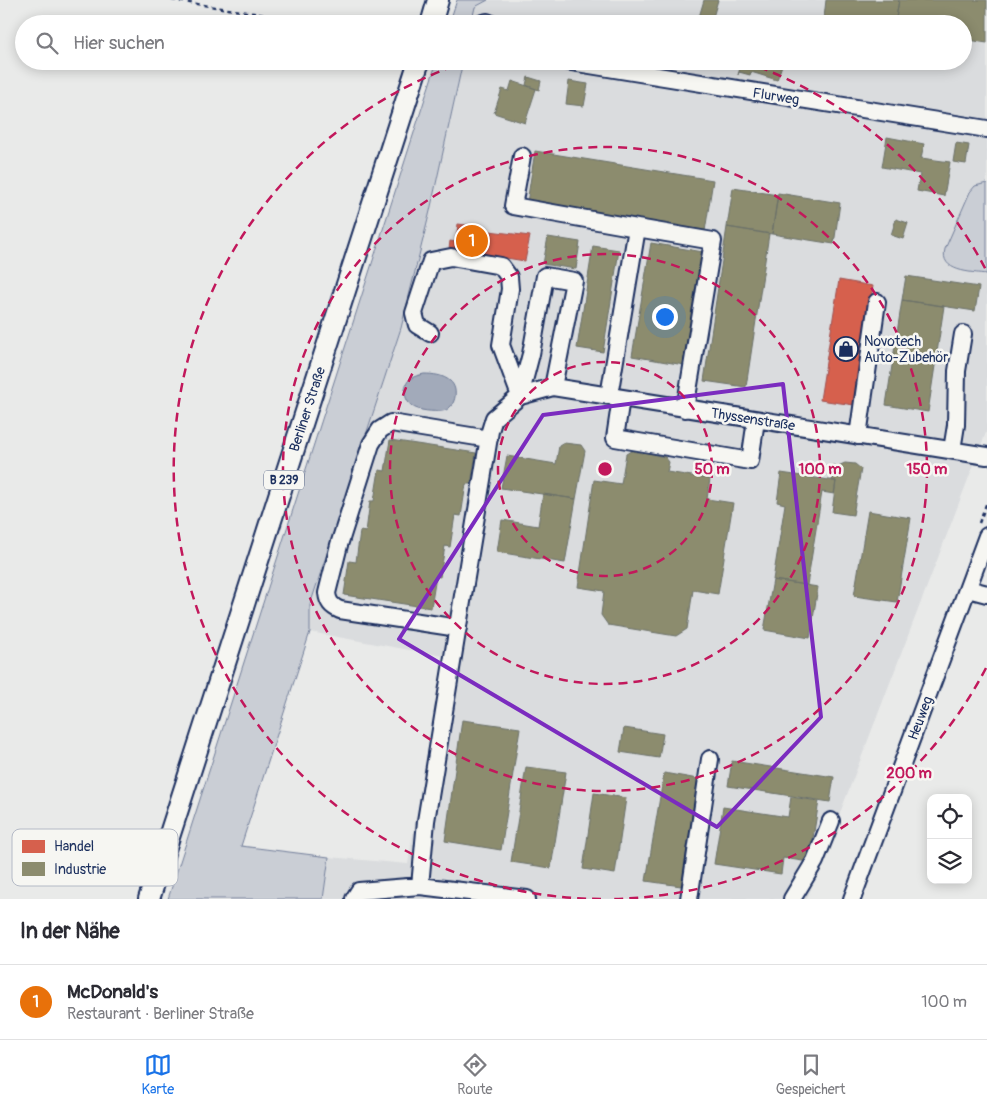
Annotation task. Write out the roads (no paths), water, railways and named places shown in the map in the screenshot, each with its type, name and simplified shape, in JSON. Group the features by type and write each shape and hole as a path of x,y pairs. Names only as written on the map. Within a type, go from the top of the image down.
{"main road":[{"path":"433,15 438,0"},
{"name":"Berliner Straße","path":"171,829 415,70"},
{"name":"Berliner Straße","path":"149,899 153,886"}],"street":[{"name":"Flurweg","path":"621,70 987,129"},
{"path":"522,156 513,206 713,241 685,409"},
{"path":"637,228 615,397 616,438 750,461 756,420"},
{"path":"430,333 417,325 414,313 431,261 451,257 501,266 509,277 510,289 500,346 520,396"},
{"path":"420,886 426,821 489,439 494,418 520,396 531,354 545,276 574,281 553,387"},
{"path":"858,436 877,302"},
{"path":"952,450 956,425 957,371 963,334"},
{"name":"Thyssenstraße","path":"520,396 553,387 987,456"},
{"path":"458,628 340,610 332,607 326,593 371,444 380,430 391,424 489,439"},
{"name":"Heuweg","path":"852,899 987,536"},
{"path":"968,589 987,594"},
{"path":"689,899 710,759"},
{"path":"792,899 815,861 831,821"},
{"path":"357,895 420,886 527,899"}],"water":[{"path":"424,374 441,376 453,385 455,399 446,410 422,410 412,406 407,400 405,389 407,382 413,377"}],"place":[{"name":"McDonald's","path":"472,241"},
{"name":"Novotech Auto-Zubehör","path":"846,349"}]}
